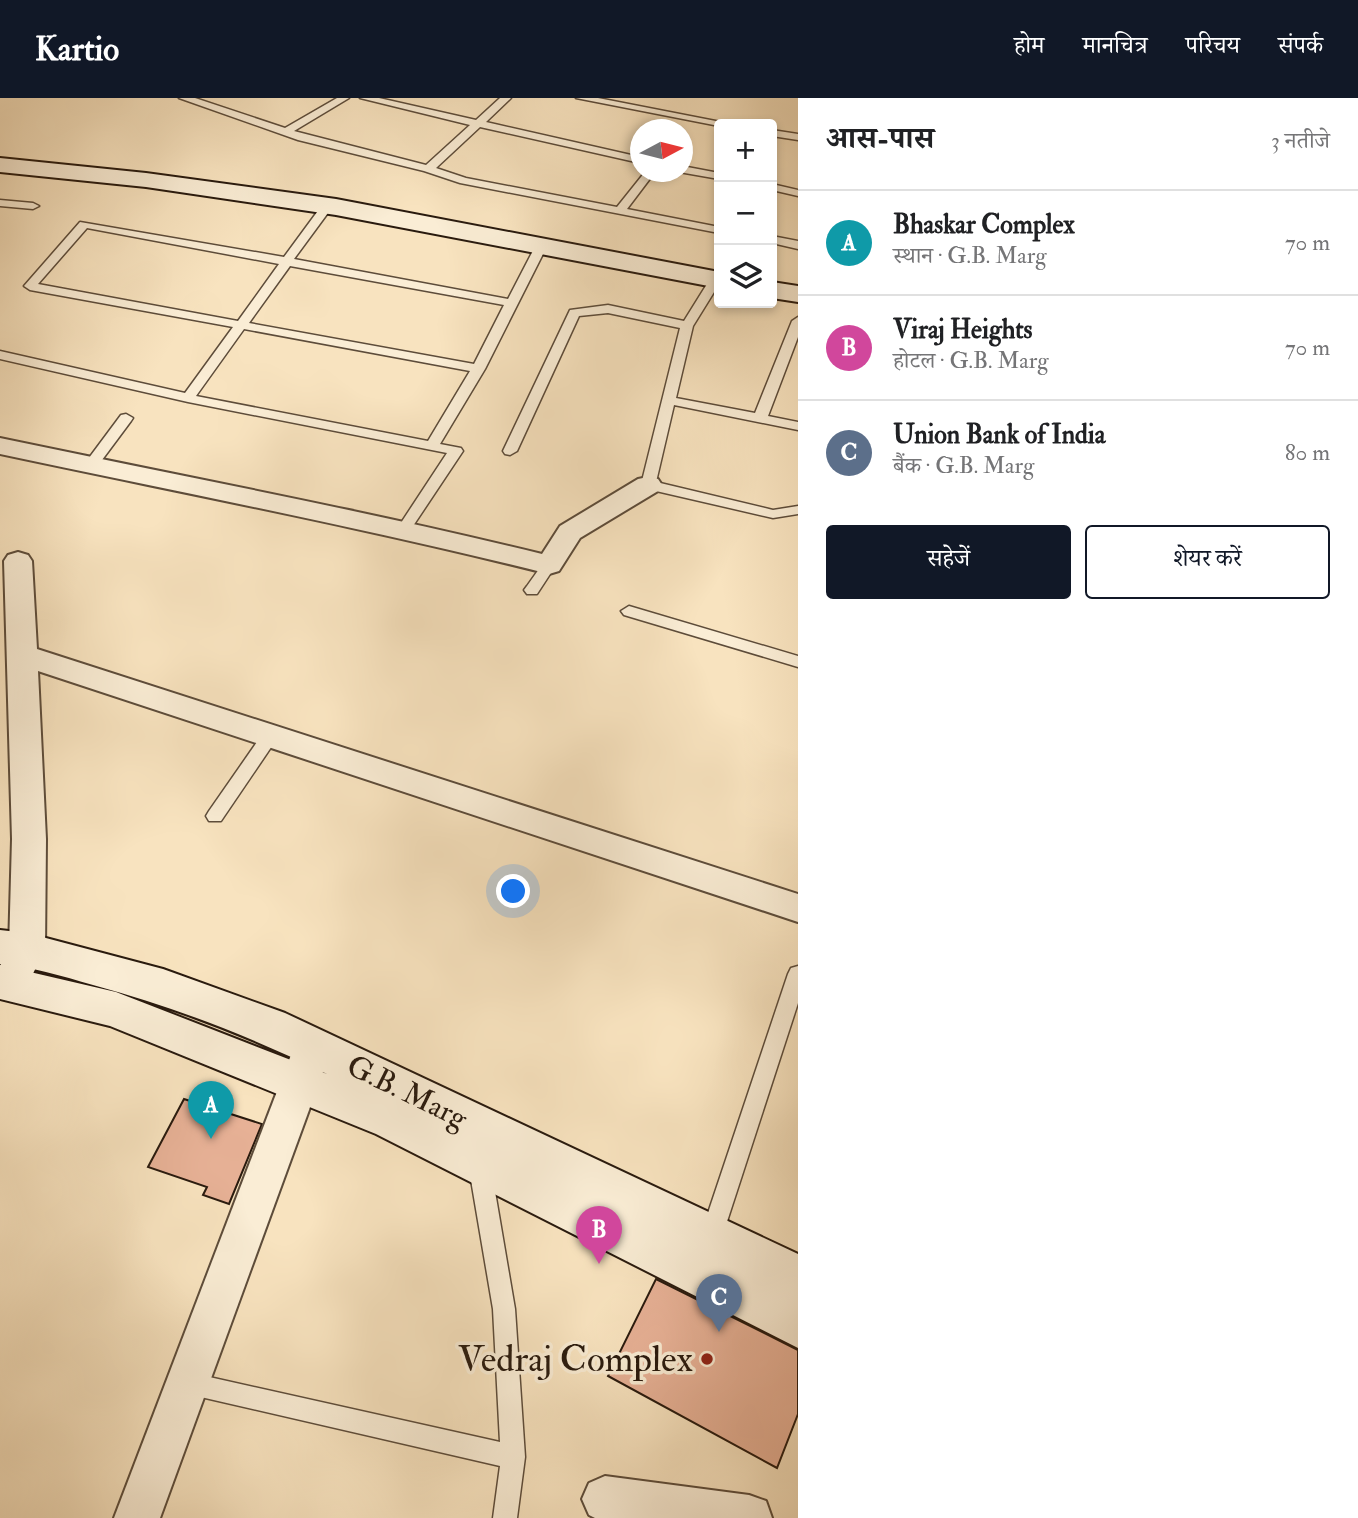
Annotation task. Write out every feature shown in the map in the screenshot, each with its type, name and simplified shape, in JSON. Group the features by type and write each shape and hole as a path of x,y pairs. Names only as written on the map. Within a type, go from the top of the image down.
{"street":[{"path":"0,165 146,180 327,206 714,278"},
{"path":"777,290 798,295"},
{"path":"0,446 318,514 404,528 549,565 570,532 648,485"},
{"path":"18,561 29,839 9,966 116,1010 307,1065 392,1120 480,1164 705,1256 798,1324"},
{"path":"22,655 798,908"},
{"path":"137,1518 307,1065"},
{"name":"G.B. Marg","path":"307,1065 705,1256 798,1279"},
{"path":"606,1499 749,1518"}],"lane":[{"path":"286,132 344,98"},
{"path":"365,98 630,158"},
{"path":"428,169 506,98"},
{"path":"581,98 714,122"},
{"path":"190,99 302,138 428,169 464,181 714,229"},
{"path":"777,134 798,137"},
{"path":"693,171 714,175"},
{"path":"620,211 642,182"},
{"path":"777,188 798,193"},
{"path":"0,203 33,206"},
{"path":"188,398 327,206"},
{"path":"478,369 30,286 84,224 512,303"},
{"path":"777,241 798,245"},
{"path":"433,444 478,369 541,246"},
{"path":"714,285 687,326 648,485 773,514 798,510"},
{"path":"510,450 574,313 608,309 687,326"},
{"path":"760,418 798,321"},
{"path":"0,355 188,398 433,444 456,451 404,528"},
{"path":"668,400 798,426"},
{"path":"91,465 126,418"},
{"path":"532,590 549,565"},
{"path":"629,611 798,662"},
{"path":"215,816 270,736"},
{"path":"705,1256 798,974"},
{"path":"480,1164 504,1309 513,1457 505,1518"},
{"path":"187,1384 513,1457"}],"building":[{"path":"184,1099 262,1124 229,1204 203,1195 207,1187 148,1167"},
{"name":"Vedraj Complex","path":"656,1279 798,1350 798,1414 777,1468 608,1376"}],"place":[{"name":"Bhaskar Complex","path":"211,1139"},
{"name":"Viraj Heights","path":"599,1264"},
{"name":"Union Bank of India","path":"719,1332"},
{"name":"Vedraj Complex","path":"707,1359"}]}
